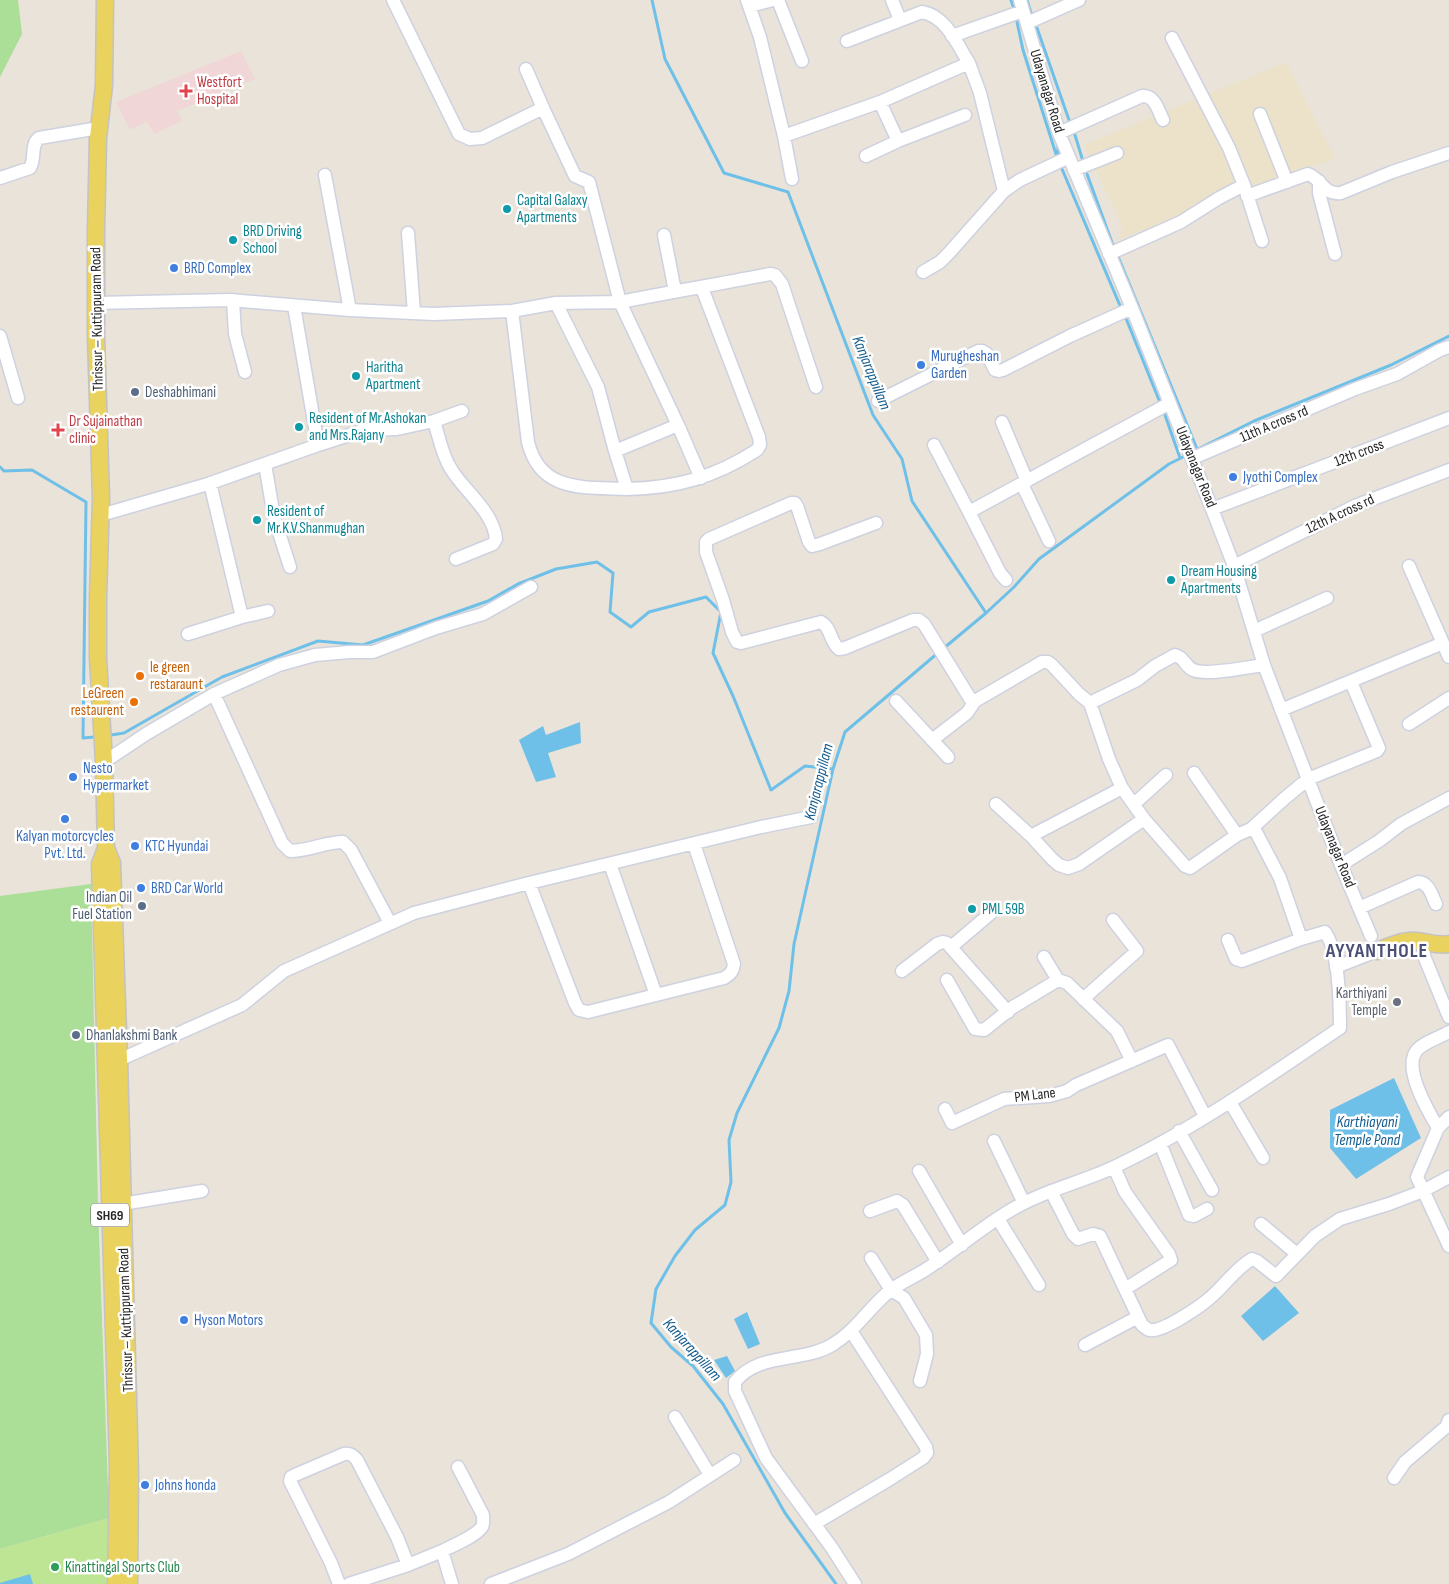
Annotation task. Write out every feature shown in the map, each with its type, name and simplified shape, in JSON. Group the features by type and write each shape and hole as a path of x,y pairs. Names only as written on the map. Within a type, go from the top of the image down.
{"main road":[{"name":"Thrissur – Kuttippuram Road","path":"105,0 104,85 99,128 96,303 101,515 98,658 104,762 106,848 112,863 119,1060 130,1473 128,1584"},
{"name":"Thrissur – Kuttippuram Road","path":"106,848 100,864 118,1466 116,1584"},
{"path":"1375,944 1408,941 1449,944"}],"street":[{"path":"393,0 460,134 470,140 482,138 543,108"},
{"path":"772,0 749,3 760,36 792,178"},
{"path":"778,0 802,61"},
{"path":"892,0 900,20"},
{"path":"952,36 1023,12 1079,0"},
{"path":"847,42 922,12 930,13 937,17 946,26 968,63 980,94 1004,191"},
{"name":"Udayanagar Road","path":"1023,12 1069,157 1115,252 1132,308 1234,566 1264,665 1341,865 1375,944"},
{"path":"1172,38 1229,148 1262,241"},
{"path":"784,136 880,102 968,63"},
{"path":"526,69 575,176 589,182 620,302 701,478"},
{"path":"1060,133 1142,96 1152,98 1163,120"},
{"path":"880,102 898,142"},
{"path":"1260,114 1287,182"},
{"path":"866,156 965,115"},
{"path":"0,178 30,168 33,163 34,145 39,138 99,128"},
{"path":"1074,170 1116,153"},
{"path":"1115,252 1182,222 1218,198 1287,182 1308,174 1320,181 1324,188 1334,194 1449,153"},
{"path":"923,272 940,262 949,253 1004,191 1020,180 1069,157"},
{"path":"325,175 350,310"},
{"path":"1320,181 1319,193 1335,254"},
{"path":"408,233 414,314"},
{"path":"664,235 675,291"},
{"path":"96,303 233,300 414,314 512,311 556,303 620,302 770,274 775,275 782,284 816,387"},
{"path":"512,311 528,442 534,461 542,471 553,480 566,485 627,489 667,486 701,478 737,463 757,450 760,445 759,437 702,288"},
{"path":"233,300 235,334 245,372"},
{"path":"556,303 598,387 627,489"},
{"path":"294,306 318,445"},
{"path":"878,402 978,351 987,354 995,370 1003,370 1070,336 1132,308"},
{"path":"0,339 18,398"},
{"name":"11th A cross rd","path":"1191,455 1398,374 1440,350 1449,347"},
{"path":"969,512 1170,403"},
{"path":"101,515 210,483 365,430 397,428 434,421 462,411"},
{"name":"12th cross","path":"1212,509 1449,418"},
{"path":"434,421 449,465 487,516 496,539 493,544 456,559"},
{"path":"1002,422 1024,483 1049,541"},
{"path":"615,451 678,425"},
{"path":"934,445 1000,573 1006,580"},
{"path":"265,464 274,517 290,567"},
{"name":"12th A cross rd","path":"1234,566 1357,505 1449,470"},
{"path":"210,483 242,616"},
{"path":"876,523 812,546 797,506 791,502 706,542 706,552 735,639 741,643 821,622 825,624 835,646 839,649 913,620 919,620 924,624 971,700 975,702"},
{"path":"1409,566 1449,657"},
{"path":"104,762 146,734 214,694 279,665 315,655 373,652 436,628 483,614 531,587"},
{"path":"1254,631 1327,598"},
{"path":"188,634 242,616 268,611"},
{"path":"1281,710 1443,643"},
{"path":"1090,703 1137,680 1175,655 1182,658 1190,668 1200,671 1264,665"},
{"path":"932,740 967,713 975,702 1042,662 1048,662 1090,703 1109,758 1122,788 1144,819 1185,866 1190,868 1237,835 1252,829 1308,779 1377,751 1379,748 1350,682"},
{"path":"214,694 282,843 290,852 343,842 352,850 390,923"},
{"path":"1410,724 1449,698"},
{"path":"896,701 948,757"},
{"path":"1194,773 1237,835"},
{"path":"1134,804 1166,775"},
{"path":"1031,836 1122,788"},
{"path":"1341,865 1379,841 1401,824 1449,798"},
{"path":"996,804 1031,836 1052,859 1063,867 1068,868 1079,864 1144,819"},
{"path":"119,1060 242,1005 284,971 414,913 529,883 811,816"},
{"path":"1252,829 1256,832 1280,878 1302,939"},
{"path":"529,883 579,1010 588,1012 730,975 734,964 694,844"},
{"path":"610,864 656,995"},
{"path":"1359,908 1418,882 1426,884 1436,904"},
{"path":"951,947 991,913"},
{"path":"1083,998 1137,951 1113,920"},
{"path":"855,1584 766,1458 735,1391 736,1382 750,1368 760,1364 815,1354 832,1345 851,1331 890,1290 938,1262 998,1218 1024,1203 1051,1191 1114,1167 1180,1132 1230,1102 1340,1028 1340,1001 1336,967 1330,938 1325,932 1242,961 1236,959 1228,940"},
{"path":"902,971 937,944 947,942 1008,1012"},
{"path":"1423,942 1424,956 1449,1017"},
{"path":"1336,967 1375,944"},
{"path":"1044,957 1058,980 1067,984 1117,1031 1132,1061"},
{"path":"946,980 976,1029 984,1030 1013,1007 1058,980"},
{"path":"1438,1128 1420,1093 1412,1065 1417,1050 1426,1043 1449,1032"},
{"name":"PM Lane","path":"945,1109 952,1123 954,1123 1004,1099 1049,1096 1067,1090 1168,1045 1205,1116"},
{"path":"1230,1102 1263,1158"},
{"path":"1447,1239 1417,1177 1438,1128 1449,1117"},
{"path":"1180,1132 1212,1190"},
{"path":"994,1141 1024,1203"},
{"path":"1160,1143 1189,1214 1194,1216 1207,1208"},
{"path":"1114,1167 1125,1192 1169,1254 1171,1260 1125,1289"},
{"path":"919,1171 962,1245"},
{"path":"1051,1191 1073,1234 1078,1238 1093,1234 1100,1236 1142,1325 1149,1330 1159,1329 1185,1315 1211,1297 1252,1259 1276,1276 1315,1236 1340,1219 1423,1191 1449,1177"},
{"path":"122,1204 202,1191"},
{"path":"870,1211 897,1201 903,1205 938,1262"},
{"path":"998,1218 1039,1285"},
{"path":"1261,1224 1298,1254"},
{"path":"871,1258 890,1290 904,1298 926,1335 927,1354 920,1380"},
{"path":"1085,1345 1138,1317"},
{"path":"814,1524 898,1474 927,1453 926,1447 851,1331"},
{"path":"675,1417 710,1475"},
{"path":"1394,1478 1405,1462 1446,1427 1449,1420"},
{"path":"339,1584 332,1563 290,1481 291,1477 295,1475 344,1454 354,1456 357,1460 397,1537 408,1565"},
{"path":"491,1584 568,1554 669,1502 734,1460"},
{"path":"349,1584 408,1565 442,1551 477,1532 482,1527 484,1522 483,1514 458,1467"},
{"path":"442,1551 452,1584"},
{"path":"388,1571 393,1584"}],"shaded area":[{"name":"Westfort Hospital","path":"241,51 255,79 177,111 182,121 154,134 147,121 130,130 116,102"},
{"path":"1286,62 1335,158 1119,239 1122,226 1084,145"}],"green space":[{"path":"0,0 18,0 22,34 0,77"},
{"path":"91,884 98,1206 109,1518 0,1549 0,896"},
{"name":"Kinattingal Sports Club","path":"109,1518 110,1584 0,1584 0,1549"}],"water":[{"path":"580,722 581,743 548,753 556,777 536,782 519,740 543,726 546,735"},
{"name":"Karthiayani Temple Pond","path":"1394,1078 1421,1138 1356,1179 1330,1148 1330,1110"},
{"path":"1275,1286 1299,1313 1263,1341 1241,1316"},
{"path":"747,1312 760,1344 748,1349 734,1319"},
{"path":"727,1356 735,1371 726,1378 714,1360"},
{"path":"30,1574 33,1584 0,1584 0,1583"}],"waterway":[{"name":"Kanjarappillam","path":"652,0 665,59 724,173 788,192 873,415 902,459 912,501 986,613 944,648"},
{"path":"1011,0 1013,6"},
{"path":"1027,0 1031,13"},
{"path":"1017,22 1023,50 1056,154"},
{"path":"1037,28 1069,120"},
{"path":"1075,135 1082,158"},
{"path":"1058,146 1058,155"},
{"path":"1062,169 1121,308"},
{"path":"1087,174 1114,248"},
{"path":"1117,254 1197,449"},
{"path":"1125,316 1159,400"},
{"path":"1192,452 1254,421 1391,365 1449,336"},
{"path":"1165,415 1180,458"},
{"path":"986,613 1014,587 1039,559 1169,464 1187,455"},
{"path":"0,467 4,471 32,470 86,502 83,738 94,737"},
{"path":"111,735 124,733 222,677 318,641 363,645 488,601 518,584 556,569 597,562 613,573 610,612 631,627 649,612 706,597 721,612 713,653 733,696 771,790 805,766 833,769"},
{"name":"Kanjarappillam","path":"836,1584 785,1513 723,1404 693,1366 671,1347 651,1323 656,1289 675,1256 695,1230 725,1205 731,1182 729,1140 737,1113 779,1028 789,991 794,944 833,769 845,732 939,652"}],"place":[{"name":"Westfort Hospital","path":"186,91"},
{"name":"Capital Galaxy Apartments","path":"507,209"},
{"name":"BRD Driving School","path":"233,240"},
{"name":"BRD Complex","path":"174,268"},
{"name":"Murugheshan Garden","path":"921,365"},
{"name":"Haritha Apartment","path":"356,376"},
{"name":"Deshabhimani","path":"135,392"},
{"name":"Resident of Mr.Ashokan and Mrs.Rajany","path":"299,427"},
{"name":"Dr Sujainathan clinic","path":"58,430"},
{"name":"Jyothi Complex","path":"1233,477"},
{"name":"Resident of Mr.K.V.Shanmughan","path":"257,520"},
{"name":"Dream Housing Apartments","path":"1171,580"},
{"name":"le green restaraunt","path":"140,676"},
{"name":"LeGreen restaurent","path":"134,702"},
{"name":"Nesto Hypermarket","path":"73,777"},
{"name":"Kalyan motorcycles Pvt. Ltd.","path":"65,819"},
{"name":"KTC Hyundai","path":"135,846"},
{"name":"BRD Car World","path":"141,888"},
{"name":"Indian Oil Fuel Station","path":"142,906"},
{"name":"PML 59B","path":"972,909"},
{"name":"Karthiyani Temple","path":"1397,1002"},
{"name":"Dhanlakshmi Bank","path":"76,1035"},
{"name":"Hyson Motors","path":"184,1320"},
{"name":"Johns honda","path":"145,1485"},
{"name":"Kinattingal Sports Club","path":"55,1567"}],"district":[{"name":"AYYANTHOLE","path":"1377,951"}]}
